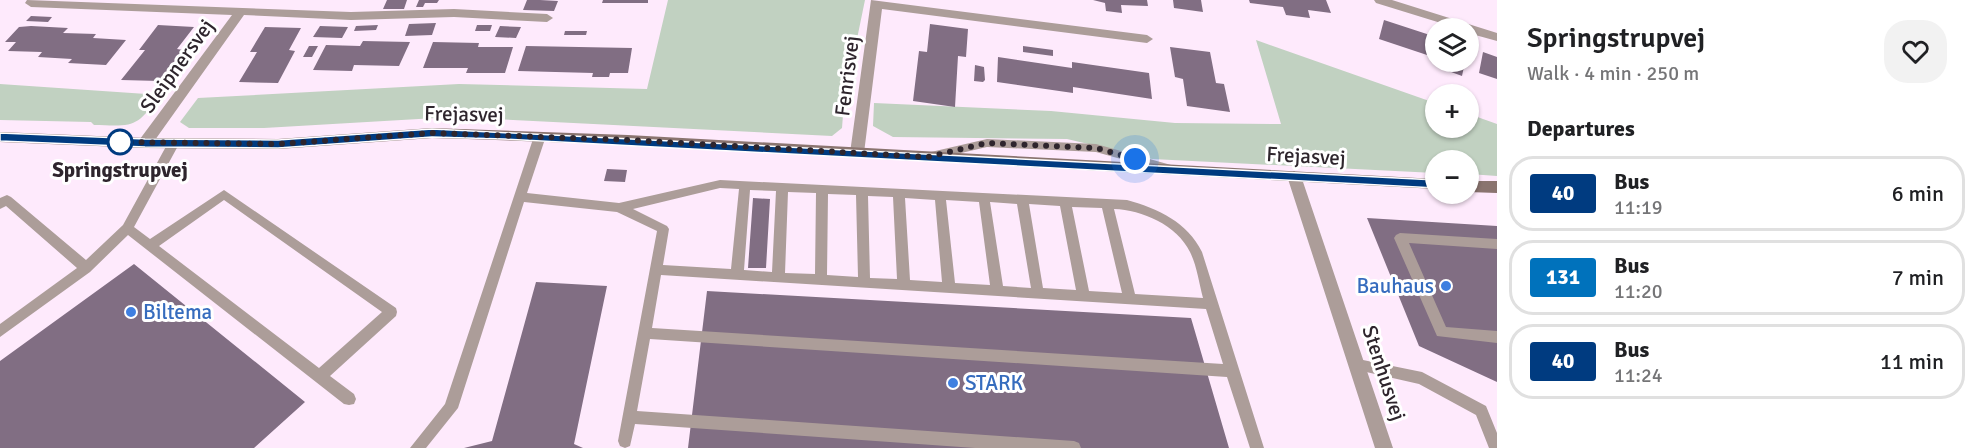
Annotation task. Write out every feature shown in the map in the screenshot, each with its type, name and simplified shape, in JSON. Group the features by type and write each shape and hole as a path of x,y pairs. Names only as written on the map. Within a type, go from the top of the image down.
{"street":[{"path":"1380,0 1435,18"},
{"name":"Fenrisvej","path":"856,153 876,2 1147,39"},
{"name":"Sleipnersvej","path":"31,3 351,16 454,13 547,18"},
{"name":"Sleipnersvej","path":"145,143 241,11"},
{"path":"1479,32 1497,38"},
{"name":"Frejasvej","path":"0,137 172,144 278,144 432,133 540,136 1425,183"},
{"name":"Stenhusvej","path":"1294,176 1384,448"},
{"path":"1479,186 1497,187"}],"lane":[{"path":"417,448 451,408 540,136"},
{"path":"3,324 86,268 127,228 172,144"},
{"path":"619,208 720,184 1127,205 1144,209 1177,228 1193,246 1257,448"},
{"path":"737,276 745,186"},
{"path":"778,278 782,187"},
{"path":"821,281 822,190"},
{"path":"862,191 864,283"},
{"path":"899,193 904,286"},
{"path":"150,246 224,194 391,312 320,376"},
{"path":"940,195 949,288"},
{"path":"519,197 619,208 663,229 625,441"},
{"path":"984,198 997,292"},
{"path":"0,204 7,200 86,268"},
{"path":"1022,200 1038,294"},
{"path":"1065,202 1084,297"},
{"path":"1107,204 1130,300"},
{"path":"127,228 349,399"},
{"path":"1497,244 1400,238 1443,332 1497,337"},
{"path":"656,270 1211,304"},
{"path":"644,333 1232,371"},
{"path":"1358,365 1422,378 1481,411 1496,448"},
{"path":"629,417 1074,448"}],"green space":[{"path":"668,0 865,0 844,102 842,128 832,136 453,117 264,128 189,128 180,122 198,98 459,84 647,89"},
{"path":"1256,40 1425,99 1425,138 1479,138 1479,118 1497,124 1497,176 1479,175 1479,150 1425,150 1425,173 1152,159 1067,139 893,137 873,126 874,103 1051,111 1175,123 1281,124"},
{"path":"0,84 161,95 145,114 127,125 0,120"}],"building":[{"path":"387,0 407,0 404,9 383,9"},
{"path":"419,0 439,0 437,3 425,3 423,7 416,7"},
{"path":"527,0 558,1 554,11 523,10"},
{"path":"603,0 648,0 648,3 602,3"},
{"path":"1093,0 1147,0 1148,6 1121,5 1122,13 1106,11 1105,3"},
{"path":"1173,0 1201,0 1203,12 1174,8"},
{"path":"1249,0 1326,0 1331,13 1308,10 1310,18 1286,15 1283,7 1250,3"},
{"path":"31,16 52,17 48,22 26,21"},
{"path":"1384,20 1425,33 1425,54 1379,39"},
{"path":"436,23 432,35 405,36 409,24"},
{"path":"930,24 968,29 966,57 958,56 955,107 913,101 919,51 927,52"},
{"path":"158,25 194,27 177,49 183,50 160,81 121,80 145,50 139,50"},
{"path":"378,25 376,30 354,31 356,26"},
{"path":"477,25 492,25 490,31 475,31"},
{"path":"320,26 348,27 342,38 313,37"},
{"path":"500,26 521,27 516,38 495,37"},
{"path":"19,27 68,28 63,33 96,34 93,38 126,40 106,65 68,63 72,59 38,57 42,52 8,51 16,42 5,42"},
{"path":"265,27 301,28 289,50 295,51 278,83 239,82 257,52 250,52"},
{"path":"565,31 587,31 586,35 564,35"},
{"path":"363,41 410,42 399,66 354,65 352,71 313,70 326,45 360,46"},
{"path":"433,42 479,43 478,47 513,47 505,73 466,73 468,68 423,68"},
{"path":"189,46 197,46 186,61 178,61"},
{"path":"309,46 318,46 312,57 303,57"},
{"path":"526,46 632,48 628,73 610,73 609,77 592,77 593,73 518,71"},
{"path":"1023,46 1053,50 1053,56 1023,52"},
{"path":"1170,47 1210,52 1216,83 1224,84 1230,112 1187,106 1183,79 1175,77"},
{"path":"1483,52 1497,57 1497,79 1479,73"},
{"path":"998,57 1072,68 1072,62 1149,73 1152,99 1073,87 1073,93 997,82"},
{"path":"975,65 984,67 985,80 983,82 974,81"},
{"path":"1451,72 1463,72 1462,76"},
{"path":"607,169 627,170 625,182 604,181"},
{"path":"753,198 770,199 766,268 748,268"},
{"name":"Bauhaus","path":"1367,218 1497,226 1497,382 1419,346"},
{"name":"Biltema","path":"134,264 305,402 254,448 0,448 0,361"},
{"path":"536,282 607,286 574,444 583,448 464,448 492,441"},
{"name":"STARK","path":"707,291 1191,318 1229,448 688,448"}],"bus line":[{"name":"40","path":"0,137 172,144 278,144 432,133 504,135 1425,183"}],"place":[{"name":"Springstrupvej","path":"120,142"},
{"name":"Bauhaus","path":"1446,286"},
{"name":"Biltema","path":"131,312"},
{"name":"STARK","path":"953,383"}],"route":[{"path":"120,142 278,144 432,133 628,140 928,157 987,143 1096,148 1135,159"}]}
